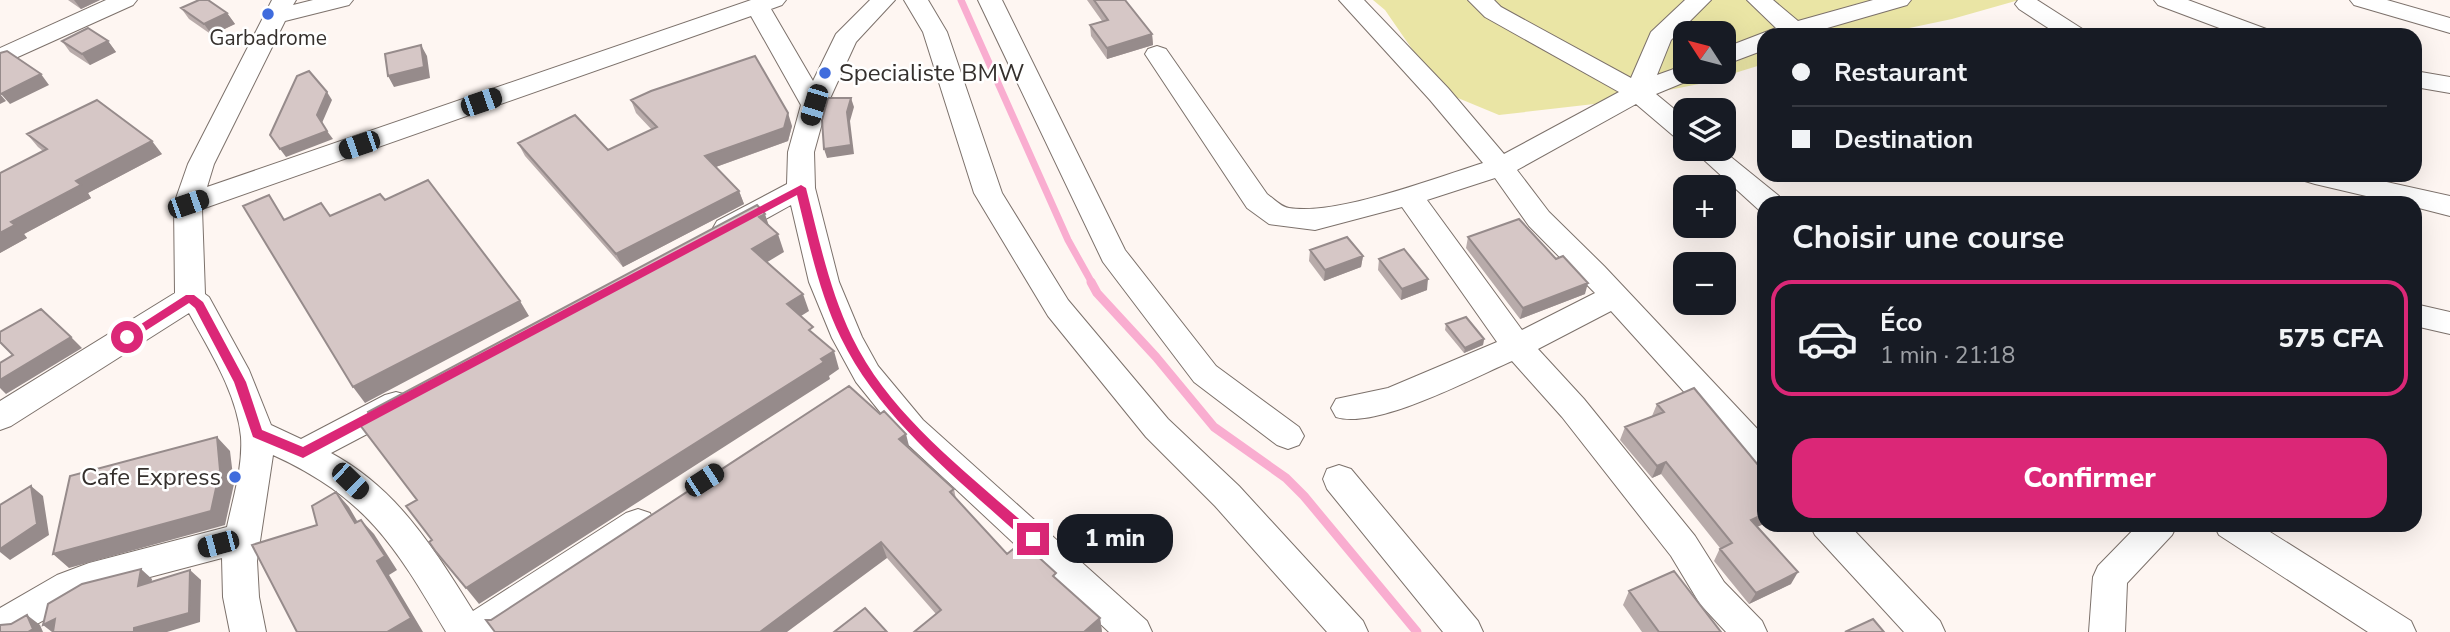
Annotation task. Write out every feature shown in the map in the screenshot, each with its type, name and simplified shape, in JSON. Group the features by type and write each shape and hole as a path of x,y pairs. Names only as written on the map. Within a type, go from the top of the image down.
{"street":[{"path":"0,57 125,0"},
{"path":"190,298 188,204 201,164 281,8 341,0"},
{"path":"702,0 730,16"},
{"path":"883,0 845,39 814,105 801,152 801,188 824,282 846,338 856,382 912,429 1133,632"},
{"path":"916,0 934,32 988,193 1058,309 1157,428 1227,496 1350,632"},
{"path":"990,0 1113,255 1205,374 1288,436"},
{"path":"1351,0 1407,57 1501,167 1539,219 1757,449"},
{"path":"1480,0 1493,12 1638,92 1673,122"},
{"path":"1638,92 1660,37 1699,0"},
{"path":"1759,0 1782,28"},
{"path":"1799,28 1899,0"},
{"path":"2166,0 2241,28"},
{"path":"2362,0 2450,26"},
{"path":"2026,1 2065,28"},
{"path":"188,204 765,3 814,105"},
{"path":"0,28 23,47"},
{"path":"1736,52 1757,44"},
{"path":"1157,54 1256,201 1279,217 1315,220 1409,196 1501,167 1638,92 1673,78"},
{"path":"2422,80 2450,85"},
{"path":"1719,161 1761,196"},
{"path":"2345,182 2406,196"},
{"path":"704,240 801,188"},
{"path":"1409,196 1517,346 1573,408 1684,546 1712,593 1749,632"},
{"path":"2422,200 2450,206"},
{"path":"1347,408 1393,399 1517,346 1614,296"},
{"path":"0,417 190,298"},
{"path":"190,298 199,305 240,382 257,433 256,469 241,538 238,579 247,632"},
{"path":"2422,317 2450,323"},
{"path":"303,453 425,388"},
{"path":"257,433 303,453 350,481 389,518 419,556 466,632"},
{"path":"1339,479 1465,632"},
{"path":"471,632 669,503"},
{"path":"1834,532 1927,632"},
{"path":"2108,632 2110,576 2153,532"},
{"path":"2242,532 2398,632"},
{"path":"0,627 69,586 89,578 241,538"}],"shaded area":[{"path":"1373,0 2019,0 1909,28 1757,28 1757,66 1736,73 1736,21 1673,21 1673,84 1699,84 1603,103 1499,115 1441,91 1385,10"}],"building":[{"path":"199,0 208,0 227,13 204,24 181,8"},
{"path":"1094,0 1125,0 1152,34 1107,48 1090,25 1108,20"},
{"path":"88,28 108,41 82,54 62,41"},
{"path":"421,45 424,67 388,76 385,54"},
{"path":"7,51 41,74 1,94 0,53"},
{"path":"755,56 788,113 784,128 705,156 739,191 616,254 518,143 575,115 608,150 657,127 631,100"},
{"path":"309,71 327,92 317,115 327,131 280,149 270,135 297,76"},
{"path":"828,98 851,98 847,112 851,145 824,149 822,120"},
{"path":"97,100 152,141 76,181 81,185 11,222 15,225 0,233 0,173 47,149 27,134"},
{"path":"428,180 520,301 353,387 243,206 269,195 284,220 321,203 330,216 380,194 385,200"},
{"path":"757,205 765,214 759,217 778,234 752,249 803,294 787,304 813,327 809,330 834,351 821,359 824,362 466,588 436,552 429,542 432,540 406,506 417,500 357,421 369,414 368,412"},
{"path":"1519,219 1556,259 1563,256 1588,283 1523,308 1468,237"},
{"path":"1347,237 1363,256 1325,270 1310,250"},
{"path":"1404,249 1428,279 1402,289 1379,259"},
{"path":"41,309 71,337 0,380 0,363 13,355 0,342 0,332"},
{"path":"1466,317 1484,339 1465,348 1446,324"},
{"path":"849,386 880,414 884,411 906,434 899,439 954,489 950,492 1007,554 1022,542 1056,573 1053,576 1100,618 1084,632 914,632 941,610 881,542 760,632 495,632 486,620 491,620"},
{"path":"1694,388 1757,464 1757,517 1751,520 1757,527 1757,532 1762,532 1798,572 1756,593 1720,549 1732,543 1666,462 1657,466 1625,427 1664,412 1657,404"},
{"path":"217,437 220,470 211,511 53,554 70,476"},
{"path":"31,486 37,524 0,549 0,505"},
{"path":"336,492 355,523 361,520 385,556 377,561 411,618 387,632 297,632 252,545 317,525 312,506"},
{"path":"141,569 138,586 190,570 189,613 134,628 134,632 53,632 55,619 43,625 48,604 82,584"},
{"path":"1674,571 1721,632 1659,632 1629,591"},
{"path":"865,608 887,632 834,632"},
{"path":"27,615 33,629 28,632 0,632 0,625 11,624"},
{"path":"1873,619 1884,632 1845,632"}],"waterway":[{"path":"961,0 1068,240 1092,283"},
{"path":"1091,282 1097,293 1156,357 1214,427 1286,478 1304,496 1417,632"}],"place":[{"name":"Garbadrome","path":"268,14"},
{"name":"Specialiste BMW","path":"825,73"},
{"name":"Cafe Express","path":"235,477"}],"route":[{"path":"127,337 190,298 199,305 240,382 257,433 303,453 801,188 824,282 846,338 867,374 912,429 1033,539"}]}
